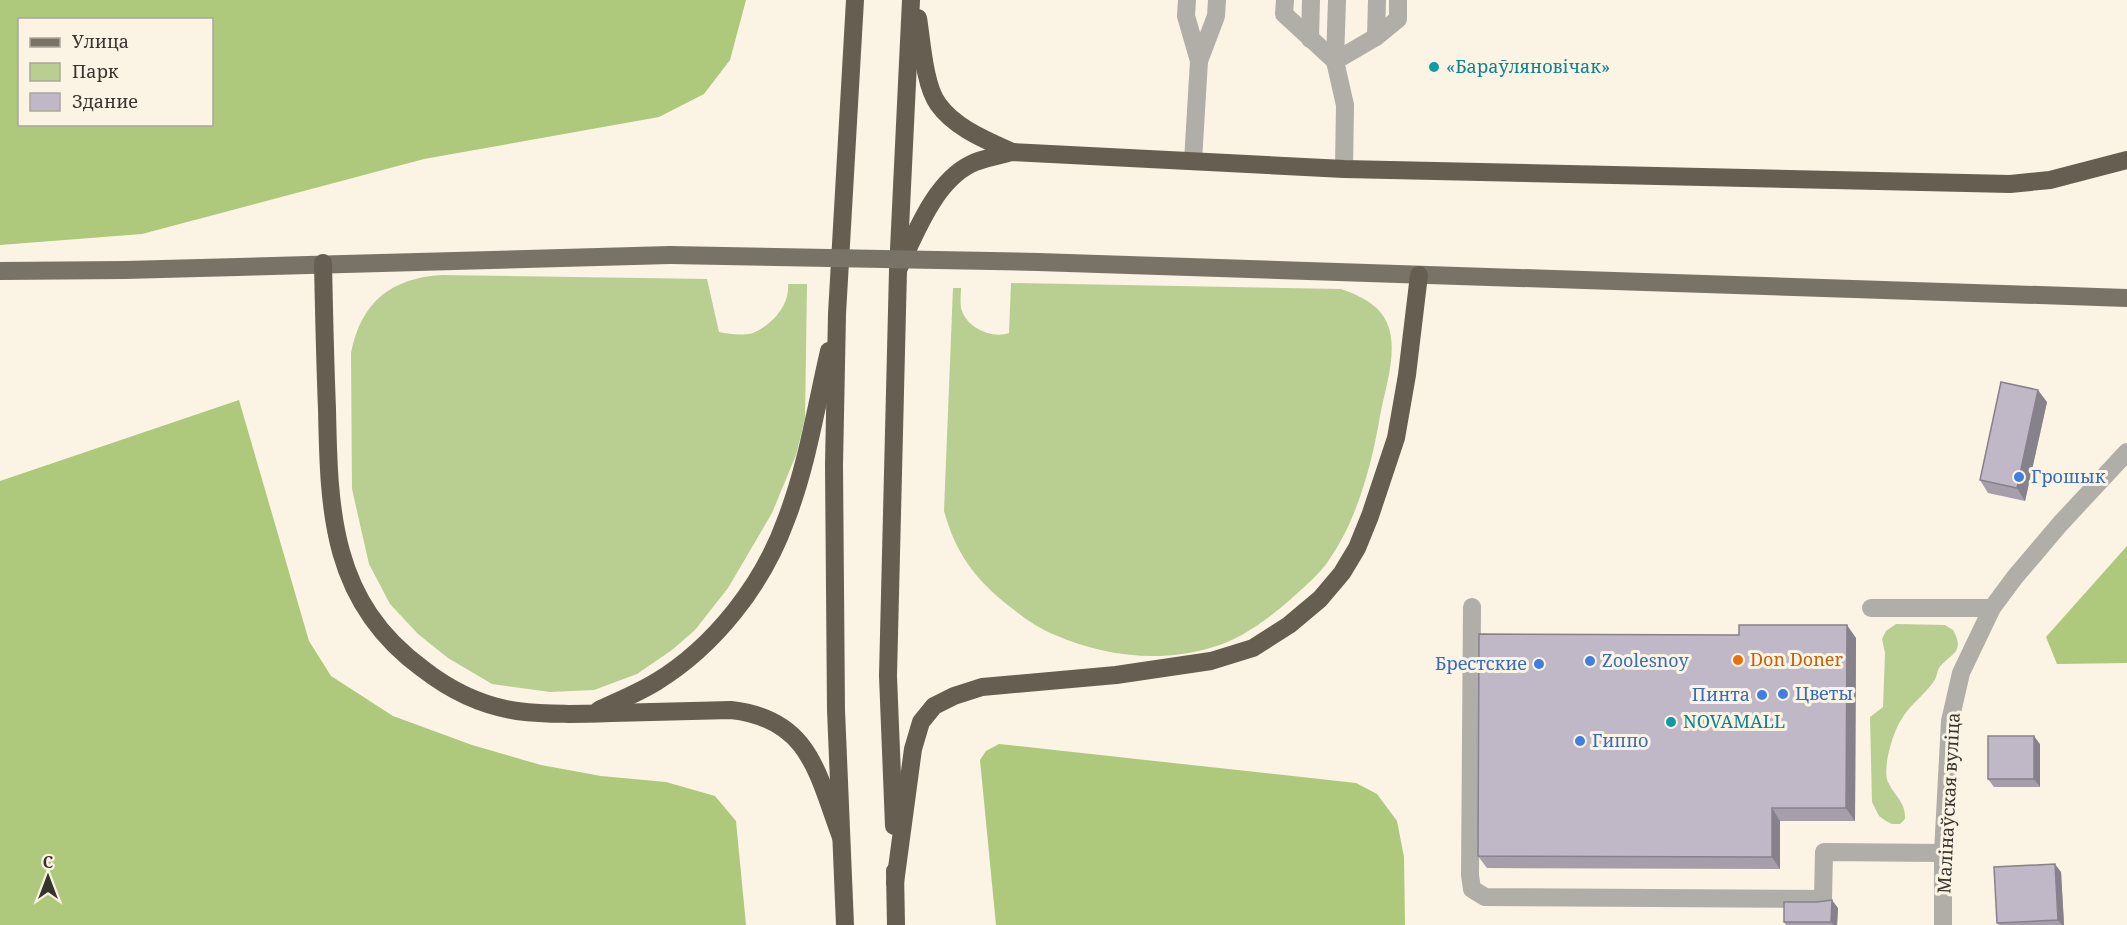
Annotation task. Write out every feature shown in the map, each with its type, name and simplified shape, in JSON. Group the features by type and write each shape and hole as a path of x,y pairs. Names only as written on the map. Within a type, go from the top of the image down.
{"highway":[{"path":"845,925 836,710 834,488 837,314 855,0"},
{"path":"913,0 929,83 937,103 974,134 1012,152"},
{"path":"896,925 888,676 898,270 913,0"},
{"path":"898,270 931,202 948,182 971,164 1012,152 1344,169 2010,183 2050,180 2127,160"},
{"path":"323,263 328,479 332,513 345,569 362,604 383,633 409,659 443,684 478,701 515,711 554,715 730,710 751,712 770,719 787,729 802,744 812,762 842,837"},
{"path":"895,883 913,749 921,722 934,706 954,696 982,687 1116,675 1211,661 1253,648 1289,626 1320,599 1342,573 1357,548 1396,438 1407,375 1419,275"},
{"path":"592,713 658,681 686,661 735,611 755,583 786,520 797,487 837,314"}],"main road":[{"path":"0,271 125,270 669,255 1038,262 2127,298"}],"street":[{"path":"1187,0 1186,16 1199,60"},
{"path":"1193,161 1199,60 1216,16 1217,0"},
{"path":"1285,0 1284,14 1335,60"},
{"path":"1310,39 1311,0"},
{"path":"1337,0 1335,60 1345,105 1344,169"},
{"path":"1376,37 1377,0"},
{"path":"1335,60 1376,37 1398,19 1398,0"},
{"name":"Малінаўская вуліца","path":"1943,925 1943,852 1950,721 1961,673 1992,608 2015,577 2060,524 2127,452"},
{"path":"1472,607 1470,875 1472,889 1485,897 1823,899 1824,852 1943,852"},
{"path":"1872,608 1992,608"}],"green space":[{"path":"0,0 746,0 730,60 704,94 659,117 424,159 142,234 0,245"},
{"path":"442,275 707,279 719,332 740,335 753,333 773,320 783,307 788,284 807,284 805,419 796,455 772,513 728,588 695,630 672,650 637,674 594,690 550,692 492,684 448,658 418,634 390,604 369,564 352,489 351,353 362,320 381,296 408,281"},
{"path":"1011,283 1341,289 1374,306 1387,323 1392,345 1388,382 1373,453 1348,527 1329,560 1316,576 1273,614 1232,640 1190,653 1151,656 1093,648 1055,635 1026,619 986,586 961,553 944,511 953,288 961,288 961,308 968,321 980,330 1002,334 1009,333"},
{"path":"239,400 309,641 331,676 393,716 472,745 541,765 601,776 666,782 715,796 736,821 746,925 0,925 0,481"},
{"path":"2127,546 2127,663 2057,664 2046,637"},
{"path":"1896,624 1945,625 1953,630 1958,644 1955,652 1939,668 1931,686 1905,714 1895,733 1886,769 1888,782 1902,804 1905,819 1900,824 1892,824 1879,816 1872,802 1870,717 1883,707 1885,653 1882,639 1886,631"},
{"path":"999,744 1356,783 1377,794 1397,821 1404,857 1405,925 996,925 980,760 986,751"}],"building":[{"path":"2001,382 2038,390 2017,488 1980,480"},
{"name":"NOVAMALL","path":"1739,625 1847,625 1846,808 1772,808 1772,857 1478,856 1479,634 1739,635"},
{"path":"1988,736 2034,736 2034,779 1988,779"},
{"path":"2055,864 2058,920 1997,923 1994,867"},
{"path":"1832,900 1831,922 1784,922 1784,902"}],"place":[{"name":"«Бараўляновічак»","path":"1434,67"},
{"name":"Грошык","path":"2019,477"},
{"name":"Don Doner","path":"1738,660"},
{"name":"Zoolesnoy","path":"1590,661"},
{"name":"Брестские","path":"1539,664"},
{"name":"Цветы","path":"1783,694"},
{"name":"Пинта","path":"1762,695"},
{"name":"NOVAMALL","path":"1671,722"},
{"name":"Гиппо","path":"1580,741"}]}
